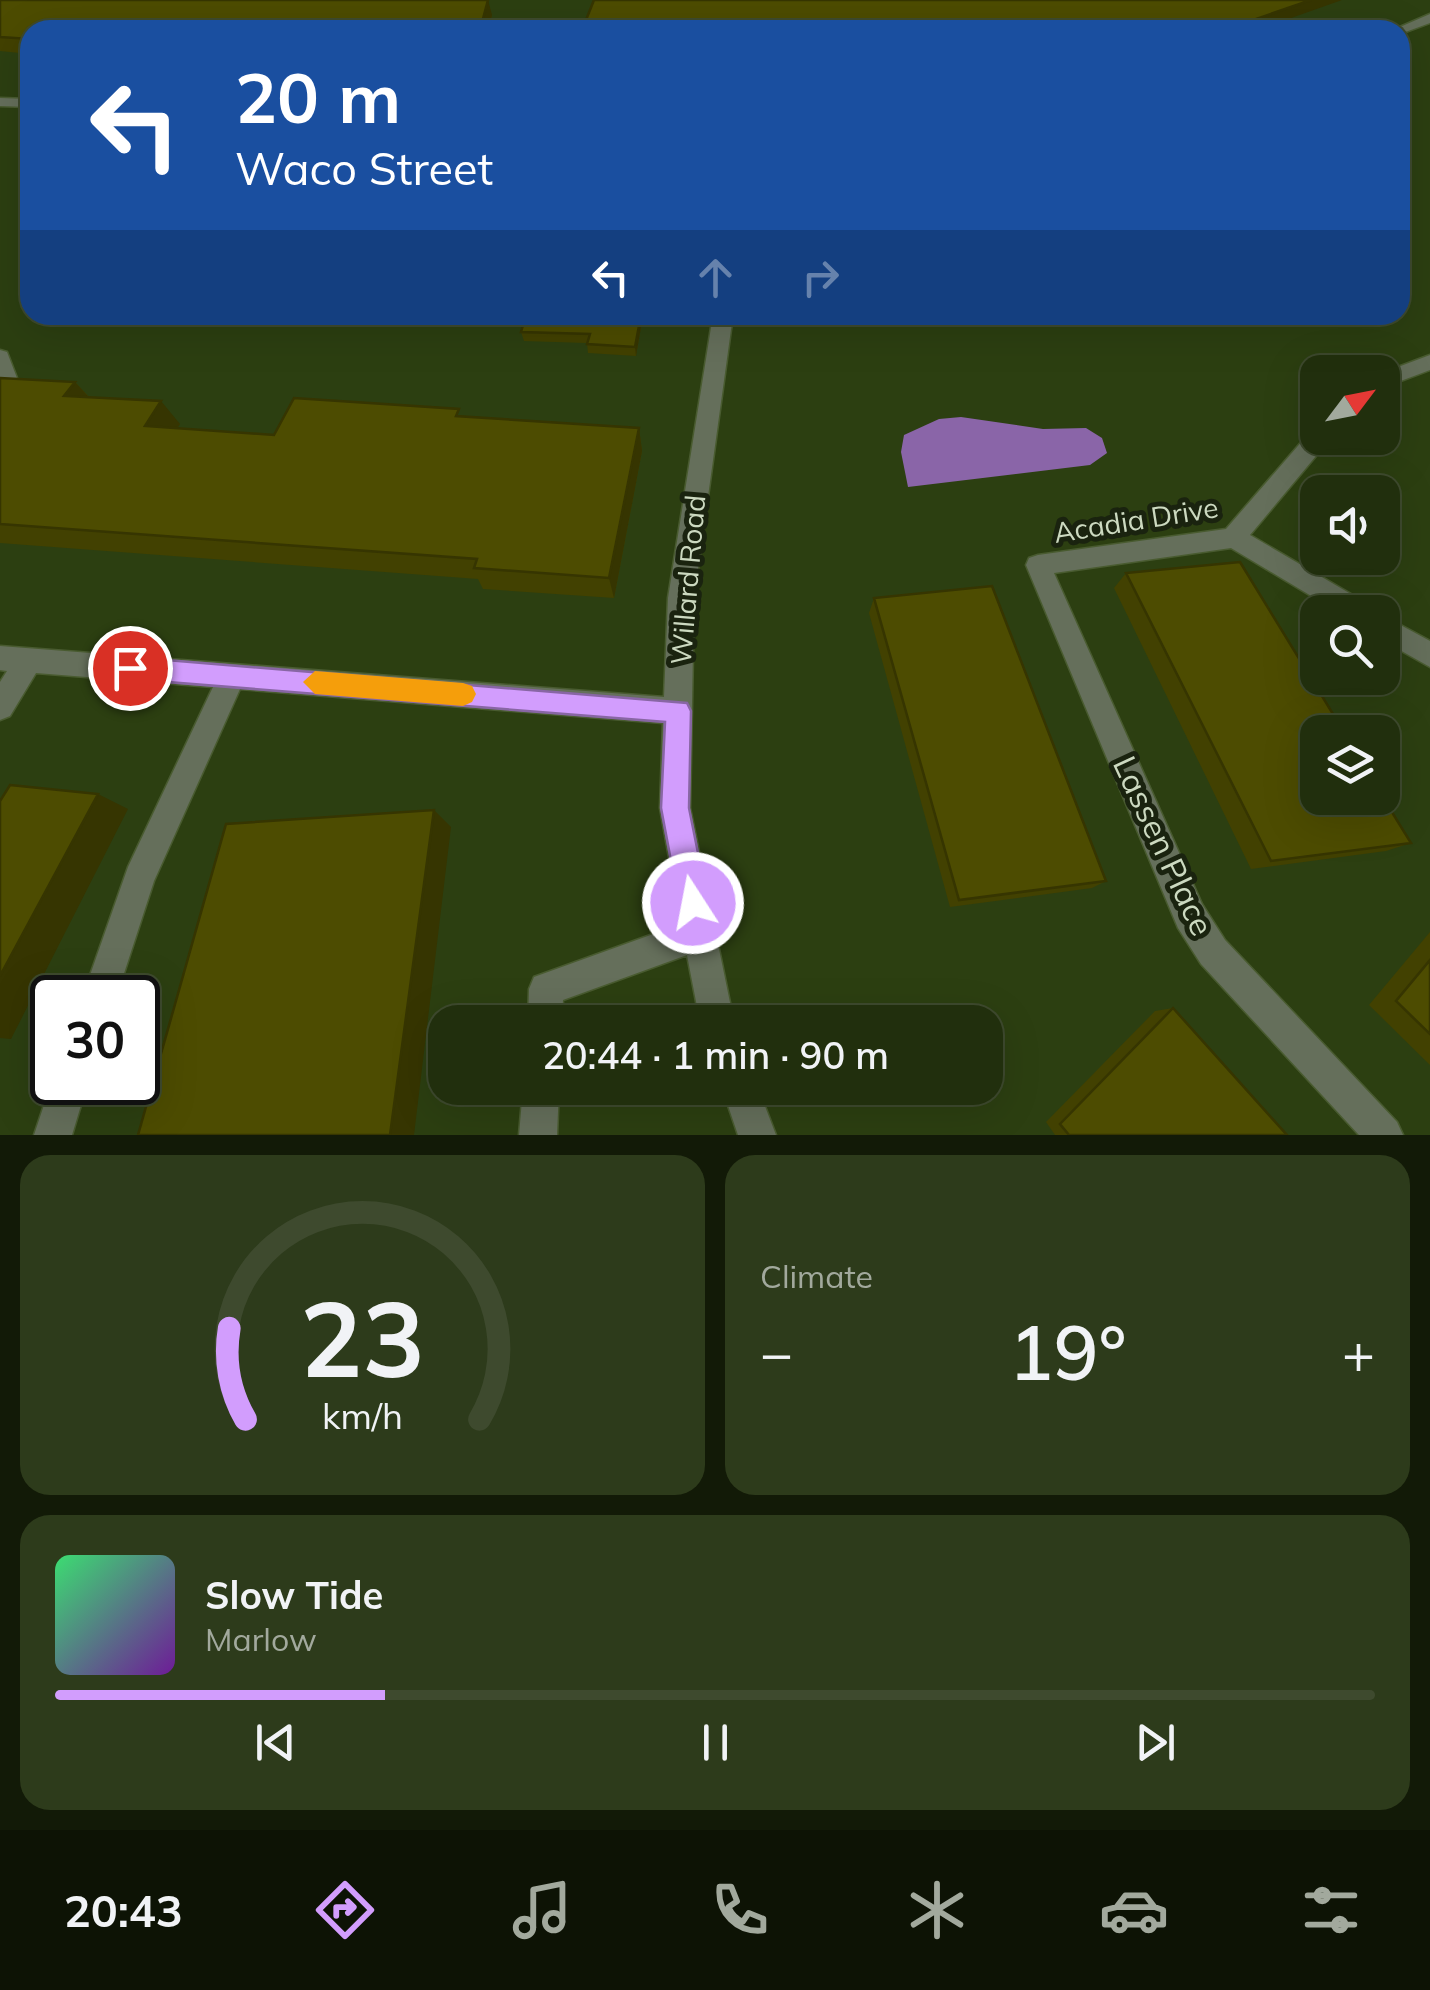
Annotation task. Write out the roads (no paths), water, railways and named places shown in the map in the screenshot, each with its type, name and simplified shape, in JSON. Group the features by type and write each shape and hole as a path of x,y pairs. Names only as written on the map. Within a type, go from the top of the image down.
{"street":[{"name":"Willard Road","path":"713,1005 675,808 681,598 722,325"},
{"path":"0,357 7,370 6,389 0,398"},
{"path":"1400,374 1430,362"},
{"name":"Acadia Drive","path":"1038,565 1207,544 1234,537 1304,455"},
{"path":"1234,537 1331,595"},
{"name":"Lassen Place","path":"1038,565 1190,916 1213,952 1384,1135"},
{"path":"1400,637 1430,655"},
{"path":"0,658 678,711"},
{"path":"0,707 29,660"},
{"path":"107,975 139,878 232,676"},
{"path":"545,1005 546,989 699,934"},
{"path":"53,1135 63,1105"},
{"path":"538,1135 540,1105"},
{"path":"746,1105 757,1135"}]}
